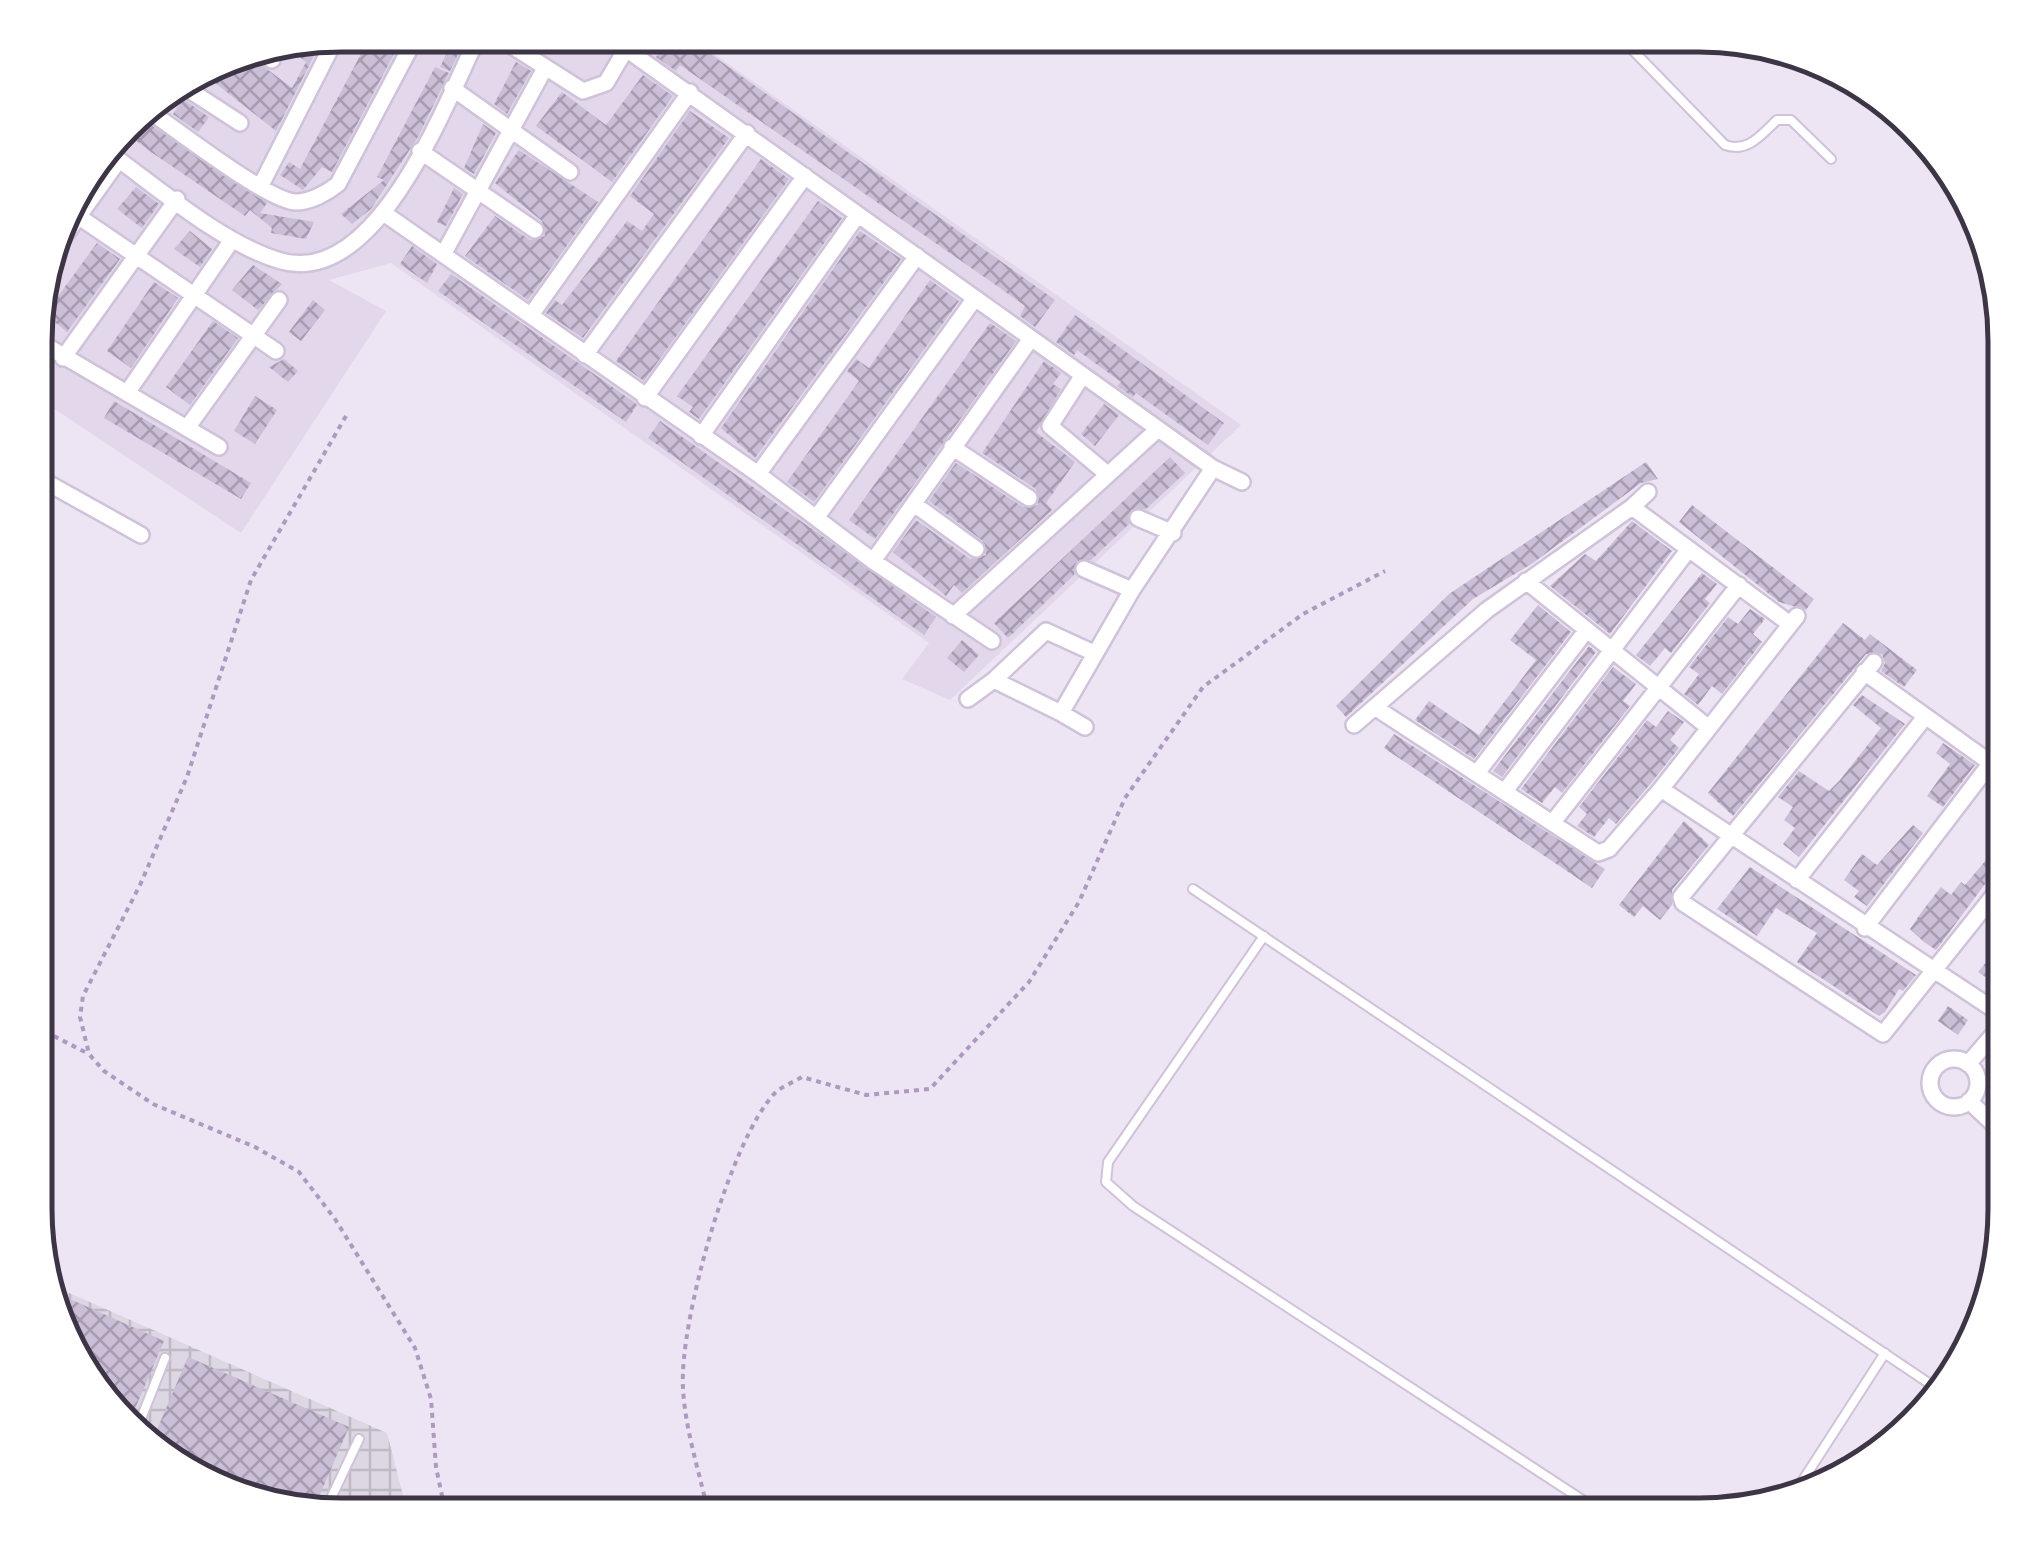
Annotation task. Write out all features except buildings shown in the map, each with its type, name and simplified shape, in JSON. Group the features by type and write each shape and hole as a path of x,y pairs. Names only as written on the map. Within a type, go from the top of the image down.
{"street":[{"path":"159,118 260,187 294,203 338,184 409,52"},
{"path":"118,159 232,240 284,262 310,262 344,250 385,214 470,52"},
{"path":"521,52 583,91 606,84 619,52"},
{"path":"637,52 1081,378 1213,468 1242,482"},
{"path":"260,187 328,53"},
{"path":"444,253 546,68"},
{"path":"452,88 512,126 570,172"},
{"path":"530,315 690,92"},
{"path":"194,93 240,122"},
{"path":"584,354 747,134"},
{"path":"420,151 535,230"},
{"path":"644,398 805,176"},
{"path":"63,358 176,199"},
{"path":"385,214 758,474 873,561 992,641"},
{"path":"700,436 857,216"},
{"path":"80,218 276,351"},
{"path":"128,393 232,240"},
{"path":"758,474 917,256"},
{"path":"187,428 280,300"},
{"path":"816,518 973,301"},
{"path":"873,561 1030,340"},
{"path":"52,351 219,447"},
{"path":"1081,378 1050,426 1106,473"},
{"path":"953,616 1157,430"},
{"path":"952,447 1029,498"},
{"path":"1061,713 1132,590 1213,468"},
{"path":"52,485 141,535"},
{"path":"1354,725 1526,581 1648,492"},
{"path":"914,504 976,549"},
{"path":"1376,708 1604,853 1661,789 1794,620 1632,507"},
{"path":"1138,518 1173,533"},
{"path":"1505,792 1690,550"},
{"path":"1084,569 1132,590"},
{"path":"1526,581 1709,728"},
{"path":"1553,822 1740,585"},
{"path":"968,699 1046,631 1094,653"},
{"path":"1477,773 1586,631"},
{"path":"1988,902 1890,1030 1875,1034 1682,903 1681,897 1869,667 1925,718 1989,763"},
{"path":"994,680 1085,727"},
{"path":"1797,880 1925,718"},
{"path":"1865,928 1989,766"},
{"path":"1661,789 1988,1007"},
{"path":"1968,1064 1988,1040"},
{"path":"1949,1059 1968,1064 1978,1082 1969,1101 1952,1107 1938,1102 1930,1091 1930,1077 1937,1065 1949,1059"},
{"path":"1969,1101 1988,1119"}],"lane":[{"path":"1635,53 1724,146 1736,150 1752,144 1777,120 1790,120 1831,159"},
{"path":"1193,889 1930,1384"},
{"path":"1264,936 1108,1162 1106,1182 1132,1206 1579,1498"},
{"path":"1804,1478 1885,1353"},
{"path":"141,1418 165,1358"},
{"path":"331,1498 359,1439"}],"path":[{"path":"89,1054 80,1017 83,996 140,885 187,778 251,580 346,416"},
{"path":"704,1498 683,1389 686,1341 721,1202 749,1136 776,1092 802,1078 866,1096 930,1089 1029,982 1079,902 1125,798 1202,687 1303,614 1385,571"},
{"path":"53,1036 89,1054 104,1071 153,1104 254,1147 299,1172 415,1348 431,1398 442,1498"}],"shaded area":[{"path":"712,52 1241,425 950,700 902,679 929,643 391,263 329,280 386,311 241,533 52,407 55,304 68,249 91,197 124,151 151,124 197,91 231,75 267,62 304,55"},
{"path":"65,1291 387,1433 404,1498 304,1496 267,1489 231,1476 197,1460 137,1414 101,1370 82,1337"}]}
